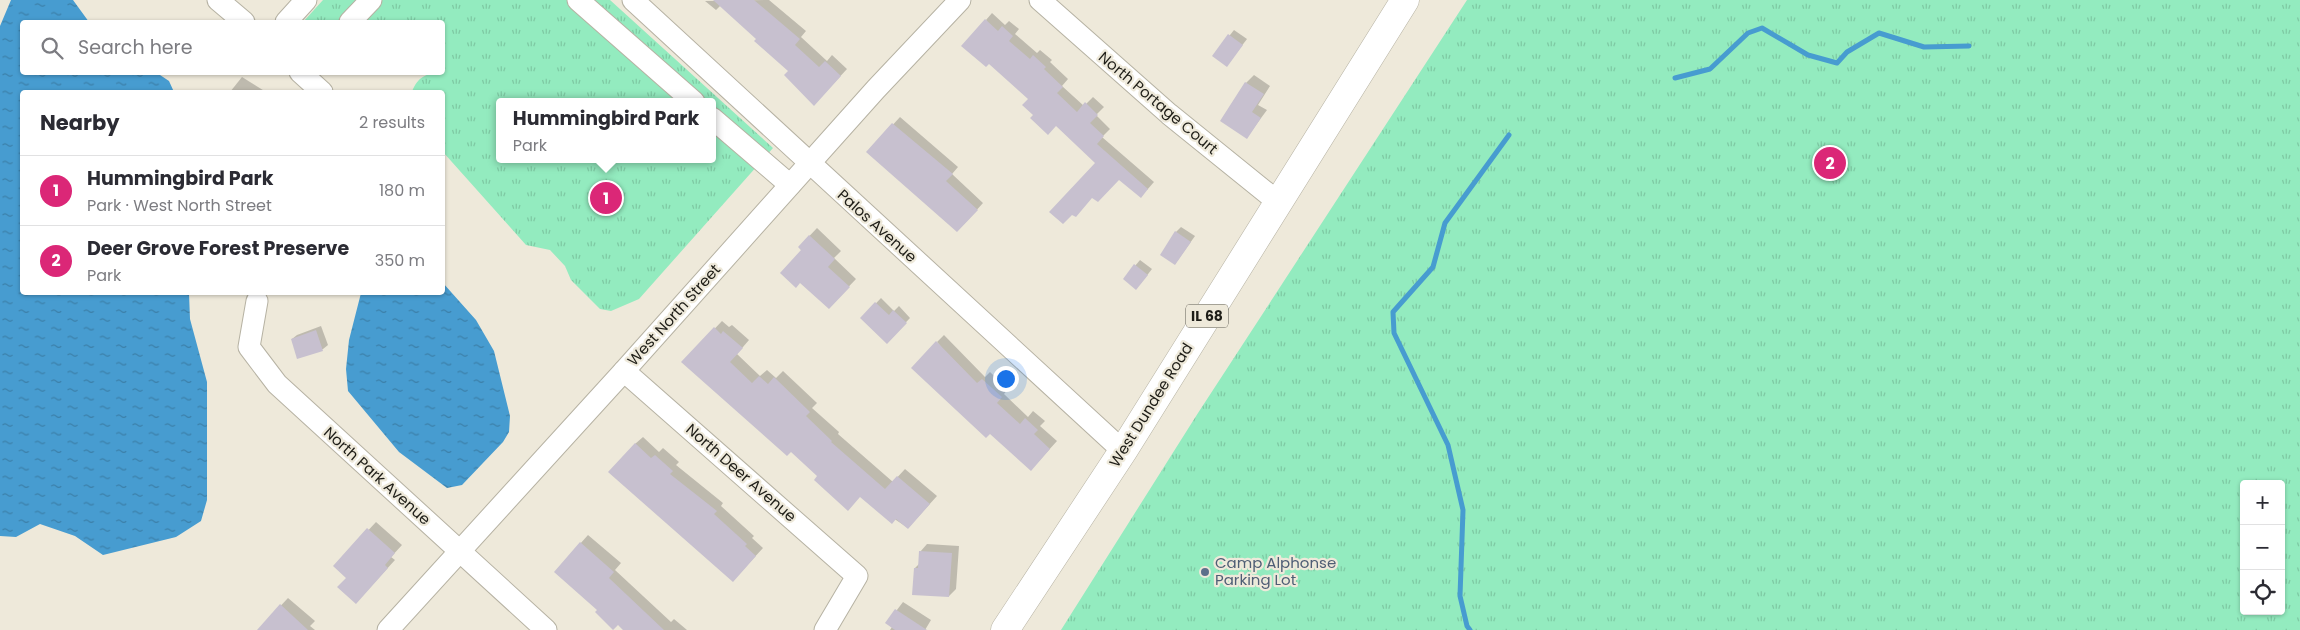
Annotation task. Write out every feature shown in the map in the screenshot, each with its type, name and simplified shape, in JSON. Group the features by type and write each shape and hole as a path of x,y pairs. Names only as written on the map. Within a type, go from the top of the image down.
{"main road":[{"name":"West Dundee Road","path":"1005,630 1122,451 1405,0"}],"street":[{"path":"218,0 242,20"},
{"path":"352,20 371,0"},
{"path":"578,0 689,98"},
{"name":"Palos Avenue","path":"633,0 808,164 1122,451"},
{"name":"West North Street","path":"388,630 624,371 808,164 960,0"},
{"name":"North Portage Court","path":"1040,0 1169,114 1278,202"},
{"path":"303,75 320,90"},
{"path":"716,121 790,185"},
{"name":"North Park Avenue","path":"257,302 249,347 277,384 546,630"},
{"name":"North Deer Avenue","path":"624,371 857,576 825,630"}],"green space":[{"path":"323,0 610,0 773,148 639,299 611,311 600,309 571,280 565,266 550,250 526,245 445,154 445,90 413,90 423,77 428,75 445,75 445,20 305,20"},
{"path":"1467,0 2300,0 2300,630 1061,630 1198,413"}],"water":[{"path":"11,0 73,0 88,20 20,20 20,75 160,75 169,81 173,90 20,90 20,295 189,295 190,319 207,382 207,500 201,521 176,537 103,555 75,536 40,524 16,537 0,536 0,26"},
{"path":"445,285 476,320 494,351 510,416 509,432 503,442 462,485 447,488 399,452 348,391 346,369 349,340 360,295 445,295"}],"building":[{"path":"713,0 754,0 800,39 795,45 819,67 825,61 841,76 814,106 784,75 788,71 754,41 756,39"},
{"path":"985,19 998,31 1002,26 1013,36 1009,41 1030,59 1033,55 1046,67 1044,69 1063,87 1057,93 1077,112 1085,102 1098,115 1090,123 1104,136 1097,144 1148,189 1141,198 1119,180 1098,202 1092,198 1076,217 1072,215 1063,224 1049,212 1095,163 1056,126 1048,135 1030,118 1033,115 1022,105 1028,99 989,64 986,67 961,46"},
{"path":"1228,34 1243,45 1227,67 1212,56"},
{"path":"1245,82 1264,94 1252,112 1261,118 1247,139 1220,121"},
{"path":"892,123 953,174 946,181 978,210 957,232 866,152"},
{"path":"1175,231 1191,242 1175,265 1160,255"},
{"path":"809,235 835,259 828,267 850,287 829,309 800,283 796,288 780,273 801,250 798,247"},
{"path":"1134,264 1148,275 1136,290 1123,279"},
{"path":"875,302 889,315 893,310 907,323 887,344 860,318"},
{"path":"714,327 721,334 723,331 743,348 730,362 752,383 759,376 768,384 774,377 810,412 806,416 831,442 885,489 897,476 930,504 908,529 896,519 892,524 860,497 848,511 814,480 817,476 791,452 787,456 681,362"},
{"path":"316,330 323,351 297,359 291,339"},
{"path":"936,341 977,383 982,379 1002,397 997,403 1020,424 1025,418 1038,430 1034,434 1050,449 1031,471 990,434 986,438 911,368"},
{"path":"635,443 651,458 655,455 673,471 670,474 717,511 714,514 747,544 745,546 756,556 733,582 608,472"},
{"path":"367,528 395,553 385,565 388,568 356,604 337,587 346,578 333,566"},
{"path":"580,542 614,572 609,578 664,630 623,630 618,625 613,630 595,612 597,610 554,572"},
{"path":"919,551 952,553 949,597 912,595 914,568 918,568"},
{"path":"280,604 308,630 257,630"},
{"path":"895,609 927,630 895,630 885,623"}],"waterway":[{"path":"1675,78 1710,69 1748,33 1762,28 1808,55 1837,63 1847,52 1879,33 1924,47 1969,46"},
{"path":"1470,630 1467,626 1460,596 1463,510 1448,445 1394,333 1393,312 1433,267 1445,223 1509,135"}],"place":[{"name":"Deer Grove Forest Preserve","path":"1830,163"},
{"name":"Hummingbird Park","path":"606,198"},
{"name":"Camp Alphonse Parking Lot","path":"1205,572"}]}
